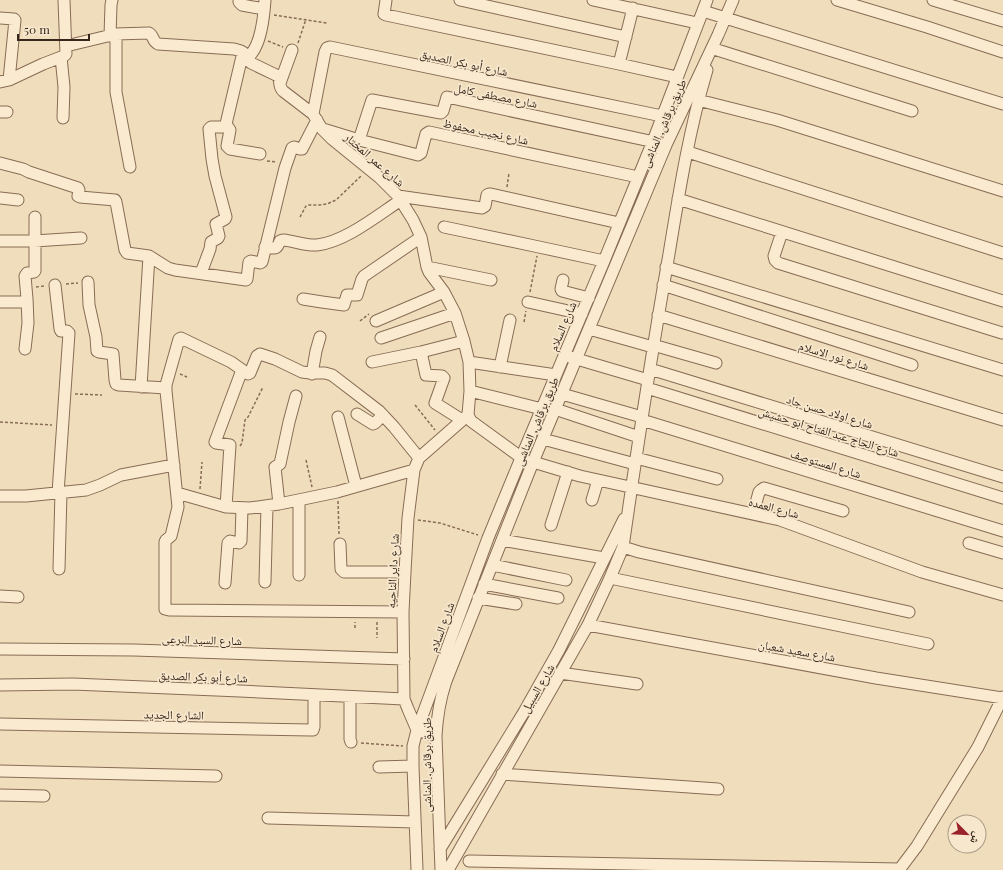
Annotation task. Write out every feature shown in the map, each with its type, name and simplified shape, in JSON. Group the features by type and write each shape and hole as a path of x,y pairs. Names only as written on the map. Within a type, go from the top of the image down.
{"street":[{"path":"63,118 64,0"},
{"path":"112,0 111,5 116,92 130,167"},
{"path":"239,0 242,4 264,7 257,43 245,56 226,124 230,130 227,146 229,148 260,154"},
{"path":"386,0 384,14 386,15 678,77"},
{"path":"460,0 626,37"},
{"path":"593,0 697,24"},
{"name":"شارع السلام","path":"417,730 488,538 589,298 678,77 707,0"},
{"name":"طريق برقاش, المناشى","path":"441,870 436,736 440,699 446,680 533,463 666,145 733,0"},
{"path":"838,0 1003,52"},
{"path":"932,0 1003,22"},
{"path":"619,64 633,8"},
{"path":"703,11 1003,104"},
{"path":"0,18 12,18 15,20 5,81"},
{"name":"شارع عمر المختار","path":"64,52 113,35 149,33 158,44 234,49 241,51 254,65 276,75 279,79 280,88 318,121 336,142 380,178 400,198 413,220 422,237 429,272 444,292 464,341 469,362 470,391 465,417"},
{"name":"شارع السبيل","path":"448,870 588,625 623,547 653,346 678,199 698,100 718,35"},
{"name":"شارع أبو بكر الصديق","path":"287,162 293,147 303,148 318,121 325,52 327,48 662,116"},
{"path":"714,49 912,111"},
{"path":"280,83 292,50"},
{"path":"5,81 43,64 64,52"},
{"name":"شارع مصطفى كامل","path":"360,140 372,100 441,113 447,97 666,145"},
{"path":"698,100 777,120 1003,191"},
{"name":"شارع نجيب محفوظ","path":"318,121 360,140 419,155 421,153 426,134 429,132 638,177"},
{"path":"201,273 211,242 219,236 216,224 225,220 226,217 214,171 209,129 211,127 228,127"},
{"path":"688,152 1003,253"},
{"path":"0,163 23,168 29,172 78,188 78,196 80,197 115,200 126,252 128,254 149,256 172,269 245,280 247,278 249,262 261,263 287,162"},
{"path":"265,247 276,248 283,240 312,245 330,242 364,225 400,198 482,208 485,206 488,194 491,194 619,223"},
{"path":"0,198 18,200"},
{"path":"678,199 1003,301"},
{"path":"25,349 28,323 25,276 27,273 35,270 35,217"},
{"path":"444,227 604,261"},
{"path":"782,232 774,256 778,263 1002,333"},
{"path":"303,299 343,305 345,304 347,296 357,295 364,276 422,237"},
{"path":"0,241 34,241 81,238"},
{"path":"141,386 149,256"},
{"path":"427,267 491,280"},
{"path":"666,267 1003,370"},
{"path":"563,280 562,291 589,298"},
{"path":"88,282 89,305 98,352 113,354 114,380 117,385 166,388"},
{"path":"55,285 60,330 61,332 69,332 59,493 59,569"},
{"path":"664,285 912,365"},
{"path":"376,321 444,292"},
{"path":"0,302 23,302 27,298"},
{"path":"528,302 582,314"},
{"path":"381,338 454,314"},
{"name":"شارع نور الاسلام","path":"658,315 1003,420"},
{"path":"500,367 510,320"},
{"path":"589,329 716,363"},
{"path":"312,374 315,354 320,337"},
{"path":"403,612 166,610 165,542 171,536 178,510 166,388 180,339 231,362 248,373 250,373 256,357 260,354 282,362 300,371 312,374 328,374 336,378 383,415 419,458"},
{"path":"372,362 464,341"},
{"path":"421,352 426,375 442,376 444,378 434,402 435,403 465,417 521,458 533,463"},
{"path":"564,355 648,379"},
{"path":"469,362 556,374"},
{"path":"226,507 230,445 215,442 242,370"},
{"name":"شارع اولاد حسن جاد","path":"648,379 1003,477"},
{"name":"شارع الحاج عبد الفتاح ابو حشيش","path":"648,379 1003,498"},
{"path":"470,391 542,409"},
{"name":"شارع المستوصف","path":"562,394 1003,530"},
{"path":"279,504 275,467 280,464 296,396"},
{"path":"555,410 639,437"},
{"path":"357,414 373,424 383,415"},
{"path":"338,417 356,486"},
{"name":"شارع داير الناحيه","path":"417,730 404,699 403,612 408,518 414,470 419,458 465,417"},
{"path":"543,439 717,479"},
{"name":"شارع العمده","path":"533,463 598,480 780,520 922,572 1003,595"},
{"path":"0,496 26,496 86,490 121,475 174,465"},
{"path":"177,493 226,507 242,508 267,506 337,492 414,470"},
{"path":"550,525 568,472"},
{"path":"592,500 598,480"},
{"path":"753,514 759,492 764,488 842,511"},
{"path":"299,500 300,575"},
{"path":"265,582 267,506"},
{"path":"225,583 228,543 230,541 239,543 241,541 242,508"},
{"name":"شارع السبيل","path":"440,850 528,705 565,638 628,511"},
{"path":"502,540 604,558"},
{"path":"969,543 1003,553"},
{"path":"340,544 341,569 344,572 405,572"},
{"path":"623,547 909,612"},
{"path":"492,565 566,580"},
{"path":"610,578 928,644"},
{"path":"484,584 558,598"},
{"path":"0,596 18,597"},
{"path":"478,598 516,604"},
{"name":"شارع سعيد شعبان","path":"588,625 876,678 1003,697"},
{"name":"شارع السيد البرعى","path":"0,649 134,650 404,659"},
{"path":"560,673 637,684"},
{"name":"شارع أبو بكر الصديق","path":"0,685 73,684 404,699"},
{"name":"الشارع الجديد","path":"0,724 311,730 314,729 314,695"},
{"path":"350,697 351,742"},
{"path":"469,861 899,870 916,846 978,746 1003,697"},
{"path":"417,730 436,736"},
{"name":"طريق برقاش, المناشى","path":"417,730 413,746 414,822 417,870"},
{"path":"379,767 413,766"},
{"path":"0,771 216,776"},
{"path":"502,774 718,788"},
{"path":"0,795 44,796"},
{"path":"268,818 414,822"}],"path":[{"path":"264,7 327,23"},
{"path":"260,154 265,155 266,160 268,161 287,162"},
{"path":"300,217 307,205 323,205 336,200 369,168"},
{"path":"505,197 509,173"},
{"path":"524,322 539,247"},
{"path":"230,445 239,446 242,444 245,420 263,387"},
{"path":"65,394 102,395"},
{"path":"416,405 441,438"},
{"path":"0,422 62,426"},
{"path":"306,460 313,497"},
{"path":"199,499 202,462"},
{"path":"337,492 340,544"},
{"path":"408,518 440,522 488,538"},
{"path":"377,612 378,638"},
{"path":"351,742 413,746"}]}
